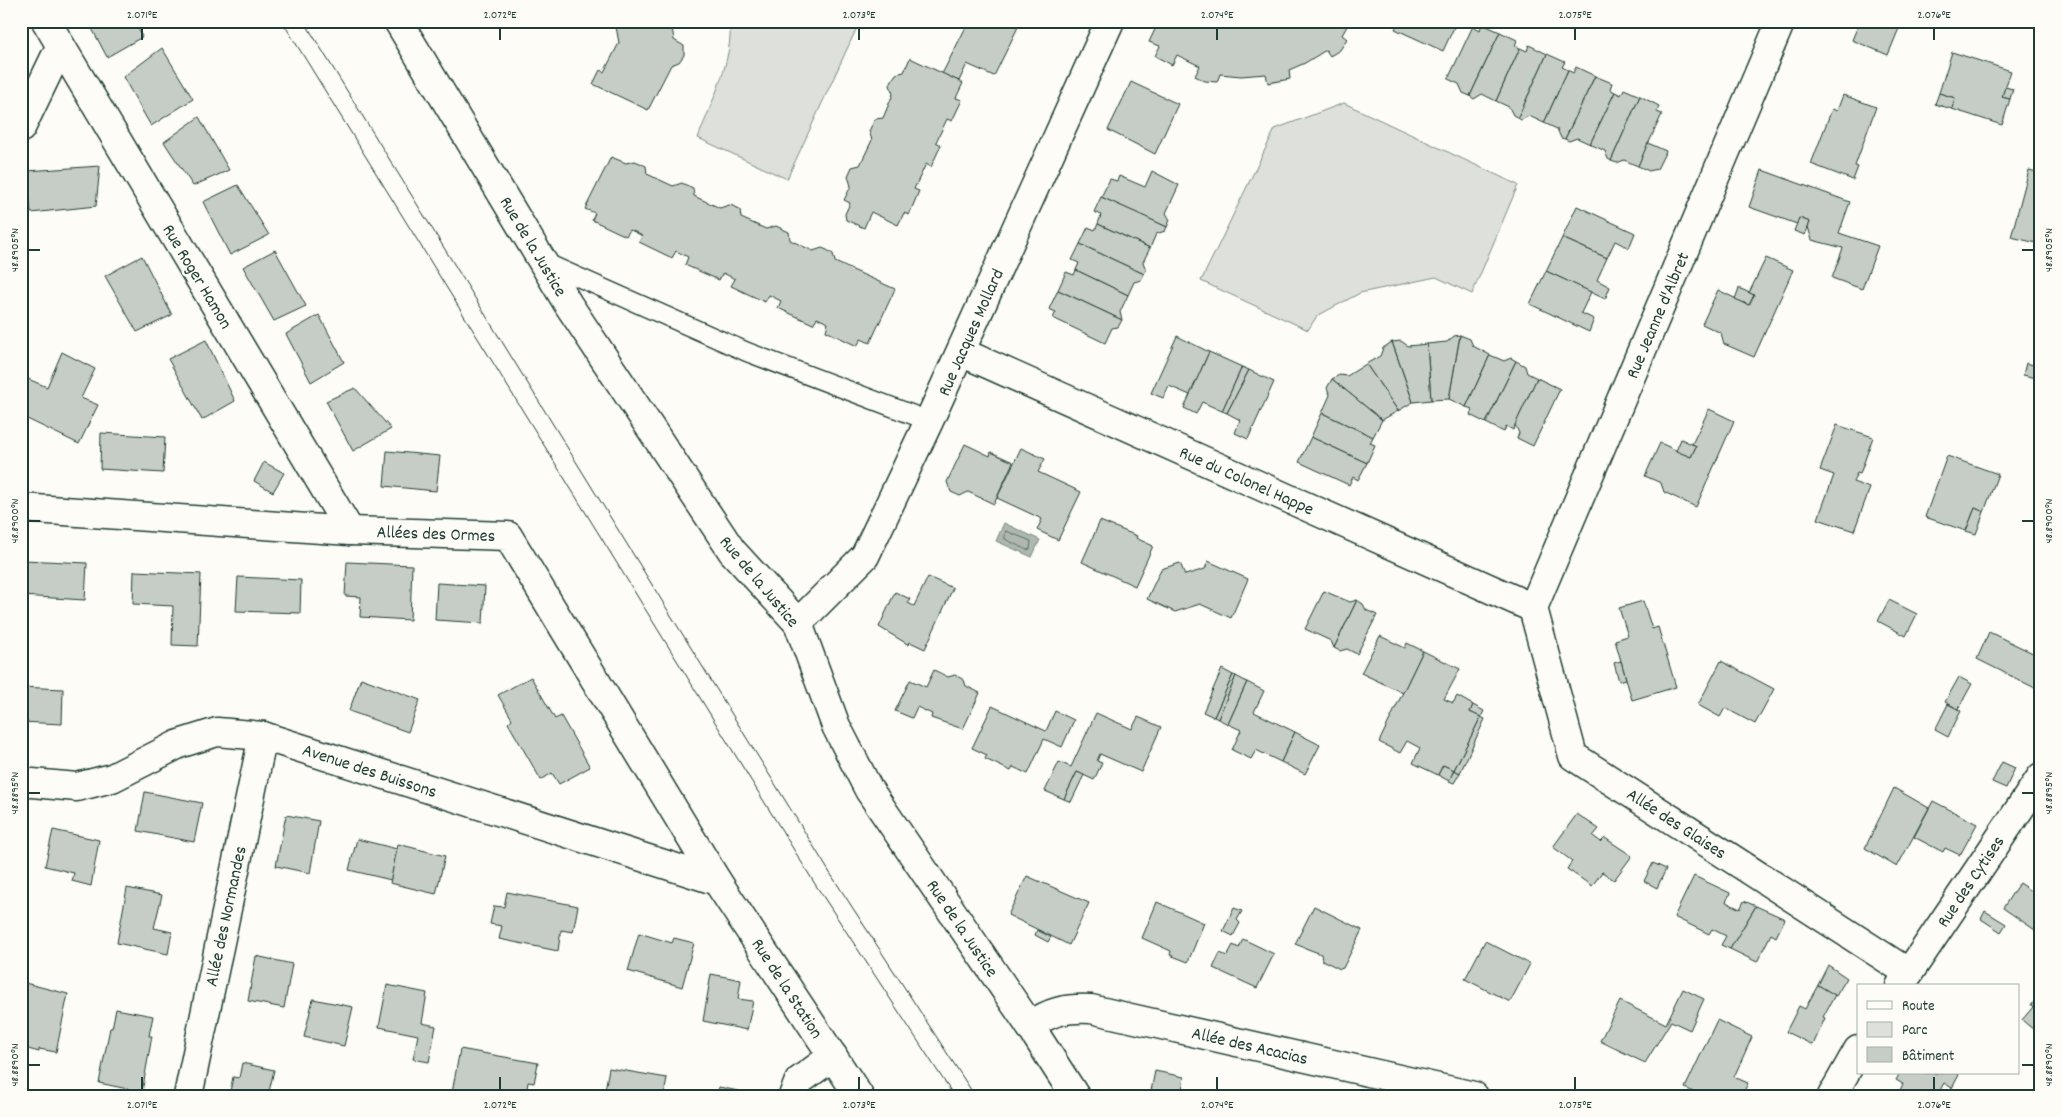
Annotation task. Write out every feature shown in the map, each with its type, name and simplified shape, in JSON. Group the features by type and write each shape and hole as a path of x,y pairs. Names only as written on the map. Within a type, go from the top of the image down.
{"street":[{"name":"Rue Roger Hamon","path":"46,21 350,531"},
{"name":"Rue de la Justice","path":"398,21 568,304 732,551 798,623 836,726 869,790 1030,1026 1075,1096"},
{"name":"Rue Jacques Mollard","path":"798,623 865,556 930,421 1110,21"},
{"name":"Rue Jeanne d'Albret","path":"1533,608 1773,24"},
{"path":"21,128 60,47"},
{"name":"Rue du Colonel Happe","path":"961,352 1533,608"},
{"name":"Allées des Ormes","path":"21,508 350,531 508,536 717,881"},
{"name":"Allée des Glaises","path":"1533,608 1573,756 1904,979"},
{"name":"Avenue des Buissons","path":"21,782 77,787 112,778 180,744 217,732 263,736 717,881"},
{"name":"Allée des Normandes","path":"188,1096 263,736"},
{"name":"Rue des Cytises","path":"1904,979 2041,777"},
{"name":"Rue de la Station","path":"717,881 859,1096"},
{"name":"Allée des Acacias","path":"1030,1026 1052,1012 1068,1008 1091,1010 1474,1096"},
{"path":"1832,1096 1857,1052"},
{"path":"793,1096 799,1081 833,1056"}],"lane":[{"path":"544,262 747,352 930,421"}],"green space":[{"path":"730,21 860,21 787,179 698,138 725,66 730,36"},
{"path":"1344,103 1518,185 1472,294 1436,277 1360,293 1317,316 1308,330 1201,281 1275,129"}],"water":[{"path":"1004,523 1040,540 1032,557 996,541"}],"building":[{"path":"88,21 135,21 142,37 107,57"},
{"path":"615,21 671,21 674,40 684,46 684,55 679,62 671,65 648,110 593,84 600,70 604,72 619,43"},
{"path":"969,21 1006,21 1018,27 994,76 967,64 959,81 942,74"},
{"path":"1159,21 1350,21 1342,35 1347,39 1340,50 1330,56 1326,50 1289,70 1290,79 1268,83 1266,74 1241,76 1220,74 1217,82 1205,81 1195,76 1200,66 1177,55 1172,65 1155,56 1160,46 1149,42"},
{"path":"1399,21 1457,21 1443,51 1395,29"},
{"path":"1860,21 1902,21 1888,55 1852,40"},
{"path":"1482,24 1500,32 1470,96 1463,93 1459,84 1448,79 1473,26 1480,30"},
{"path":"1500,32 1517,40 1515,46 1520,48 1496,101 1482,94 1474,99 1470,96"},
{"path":"1529,45 1547,54 1518,118 1513,115 1509,107 1496,101 1520,48 1527,51"},
{"path":"162,48 193,99 151,126 123,77"},
{"path":"1952,52 2011,71 2002,97 2010,99 2002,125 1952,109 1955,98 1939,93"},
{"path":"1547,54 1565,62 1562,67 1568,70 1544,123 1529,116 1521,120 1518,118"},
{"path":"910,58 963,83 956,98 962,100 952,121 947,119 936,142 941,145 931,167 926,164 914,189 919,191 909,215 904,213 898,225 871,212 864,228 846,220 845,214 850,203 844,200 851,186 848,176 852,167 860,165 872,140 869,131 875,119 883,118 893,94 890,85 892,80 896,74 904,72"},
{"path":"1576,67 1595,76 1565,139 1561,138 1557,129 1544,123 1568,70 1573,73"},
{"path":"1595,76 1612,83 1610,89 1615,92 1590,144 1577,138 1569,141 1565,139"},
{"path":"1131,82 1178,104 1155,154 1108,130"},
{"path":"2005,87 2013,89 2010,99 2002,97"},
{"path":"1624,89 1640,96 1611,161 1608,159 1605,151 1590,144 1615,92 1621,95"},
{"path":"1939,93 1955,98 1952,109 1935,104"},
{"path":"1843,95 1876,107 1855,166 1858,167 1853,180 1811,164 1832,109 1837,111"},
{"path":"1640,96 1659,106 1657,112 1662,114 1638,166 1624,160 1617,163 1611,161"},
{"path":"199,117 229,170 193,186 164,142"},
{"path":"1648,143 1666,151 1657,169 1649,171 1638,166"},
{"path":"611,157 626,163 635,161 640,163 646,166 647,174 673,186 682,183 693,188 694,196 720,208 729,205 733,206 740,210 741,218 766,229 776,226 789,232 790,240 813,251 822,248 827,250 833,254 835,262 895,289 870,343 861,339 857,346 826,331 828,323 817,318 813,324 778,308 781,301 769,295 765,302 731,286 735,279 723,273 719,280 685,265 688,257 676,251 672,258 639,242 642,236 635,232 630,230 626,236 592,220 595,213 585,209"},
{"path":"100,166 96,206 31,213 27,171"},
{"path":"1762,170 1850,202 1839,233 1878,246 1862,289 1832,278 1843,248 1812,240 1808,227 1810,222 1799,218 1797,224 1749,207"},
{"path":"2029,170 2041,173 2041,244 2011,237"},
{"path":"1152,171 1179,185 1166,213 1170,220 1167,227 1101,197 1110,179 1117,181 1119,176 1145,187"},
{"path":"238,185 269,235 230,255 203,202"},
{"path":"1101,197 1167,227 1165,231 1156,234 1150,248 1098,224 1101,215 1094,212"},
{"path":"1577,206 1635,233 1629,248 1615,241 1607,258 1562,238"},
{"path":"1799,218 1810,222 1805,235 1794,231"},
{"path":"1098,224 1150,248 1143,262 1146,270 1144,274 1080,244 1088,227 1095,230"},
{"path":"1562,238 1607,258 1597,280 1610,287 1605,299 1546,271"},
{"path":"1080,244 1144,274 1141,280 1134,282 1128,295 1076,270 1079,263 1072,260"},
{"path":"275,250 306,306 274,321 243,267"},
{"path":"142,256 172,315 137,332 105,276"},
{"path":"1766,258 1793,270 1754,357 1724,344 1721,333 1702,324 1718,290 1749,305 1754,295 1749,293"},
{"path":"1076,270 1128,295 1120,312 1122,320 1058,290 1066,272 1074,275"},
{"path":"1546,271 1591,292 1581,313 1594,319 1589,332 1530,304"},
{"path":"1739,288 1754,295 1749,305 1735,299"},
{"path":"1058,290 1122,320 1118,327 1112,328 1105,343 1053,318 1056,312 1049,309"},
{"path":"319,315 344,362 311,382 286,334"},
{"path":"1460,335 1470,339 1473,346 1490,355 1466,407 1449,399"},
{"path":"1460,335 1449,399 1431,400 1427,344 1447,342 1454,336"},
{"path":"1177,336 1209,352 1190,395 1169,386 1163,398 1151,393"},
{"path":"206,340 235,401 202,420 168,359"},
{"path":"1401,341 1408,346 1427,344 1431,400 1413,402 1392,342"},
{"path":"1392,342 1413,402 1398,411 1366,364 1380,356 1383,348"},
{"path":"62,352 95,369 81,398 98,405 79,444 21,416 21,376 47,387"},
{"path":"1209,352 1242,367 1222,411 1202,402 1196,414 1184,408"},
{"path":"1490,355 1504,361 1511,358 1516,361 1486,423 1470,415 1472,409 1466,407"},
{"path":"1516,361 1525,366 1527,373 1537,378 1513,430 1506,426 1504,432 1486,423"},
{"path":"2026,363 2041,367 2041,379 2023,375"},
{"path":"1366,364 1398,411 1382,420 1332,379 1339,375 1347,376"},
{"path":"1242,367 1249,370 1227,413 1222,411"},
{"path":"1249,370 1274,382 1248,439 1235,433 1240,420 1227,413"},
{"path":"1537,378 1560,389 1533,446 1517,438 1519,433 1515,425"},
{"path":"1332,379 1382,420 1373,437 1322,413 1330,395 1327,388"},
{"path":"355,388 391,429 353,451 326,401"},
{"path":"1709,409 1734,421 1696,507 1664,492 1661,483 1645,476 1660,443 1691,457 1696,446 1692,444"},
{"path":"1322,413 1373,437 1370,443 1375,445 1367,463 1311,437"},
{"path":"1837,425 1873,437 1860,474 1857,473 1853,482 1870,488 1854,531 1818,519 1834,475 1820,470"},
{"path":"101,433 165,437 163,473 100,469"},
{"path":"1311,437 1367,463 1358,480 1353,477 1349,485 1299,462"},
{"path":"1681,439 1696,446 1691,457 1676,451"},
{"path":"965,444 990,456 991,452 1013,462 994,504 968,492 960,496 951,492 947,482"},
{"path":"1021,448 1045,459 1038,472 1081,492 1058,540 1037,530 1042,519 997,498"},
{"path":"387,451 440,456 436,491 384,486"},
{"path":"1947,456 1998,474 1984,512 1975,508 1966,531 1925,517"},
{"path":"264,462 284,473 273,492 254,481"},
{"path":"1975,508 1984,512 1976,534 1966,531"},
{"path":"1100,521 1137,536 1136,538 1153,546 1135,586 1082,562"},
{"path":"24,560 87,563 85,600 21,596"},
{"path":"1208,561 1248,579 1231,618 1200,604 1175,612 1147,599 1161,569 1180,563 1185,575 1205,569"},
{"path":"347,562 412,565 410,620 360,617 361,597 345,596"},
{"path":"134,571 201,574 198,646 172,645 173,606 133,604"},
{"path":"238,577 301,580 300,613 236,611"},
{"path":"928,577 953,588 925,649 910,642 909,645 879,627 895,592 910,599 908,603 914,606"},
{"path":"437,583 485,586 483,623 435,620"},
{"path":"1324,591 1350,602 1357,600 1334,648 1331,641 1305,629"},
{"path":"1357,600 1363,604 1366,610 1377,615 1357,654 1347,649 1340,651 1334,648"},
{"path":"1889,600 1917,614 1906,636 1878,621"},
{"path":"1643,601 1652,629 1658,627 1676,687 1632,700 1615,640 1628,636 1619,608"},
{"path":"1989,632 2041,657 2041,681 2037,689 1977,659"},
{"path":"1380,636 1405,648 1407,643 1423,651 1403,693 1361,673"},
{"path":"1423,651 1460,669 1444,699 1453,703 1457,696 1473,705 1470,712 1481,717 1454,770 1443,765 1438,775 1413,763 1420,748 1407,741 1400,753 1379,742"},
{"path":"1621,661 1626,679 1619,681 1614,663"},
{"path":"1721,661 1774,689 1755,724 1725,708 1720,717 1698,705"},
{"path":"1222,669 1233,675 1214,717 1203,712"},
{"path":"934,670 948,677 955,675 964,680 966,686 980,693 963,729 931,718 932,714 917,707 912,718 895,711 910,680 926,687"},
{"path":"1233,675 1236,676 1218,719 1214,717"},
{"path":"1236,676 1247,682 1228,724 1218,719"},
{"path":"531,677 555,719 561,716 590,767 559,784 552,773 541,780 508,723 512,719 498,695"},
{"path":"1959,677 1972,684 1958,709 1945,702"},
{"path":"361,678 420,700 408,732 349,711"},
{"path":"1247,682 1264,691 1254,712 1295,732 1281,762 1256,750 1251,759 1232,750 1241,730 1228,724"},
{"path":"21,687 63,689 62,724 21,722"},
{"path":"1948,704 1961,711 1948,737 1935,730"},
{"path":"1473,705 1484,711 1481,717 1470,712"},
{"path":"992,706 1046,731 1055,711 1074,720 1062,747 1044,739 1028,774 1013,767 1011,771 985,759 987,755 972,748"},
{"path":"1096,713 1132,729 1138,717 1161,727 1141,772 1100,754 1097,761 1102,763 1094,780 1077,772 1064,799 1045,791 1059,762 1071,767"},
{"path":"1481,717 1485,719 1460,773 1454,770"},
{"path":"1295,732 1320,745 1305,774 1281,762"},
{"path":"2002,762 2015,768 2006,788 1992,782"},
{"path":"1443,765 1454,770 1449,781 1438,775"},
{"path":"1454,770 1460,773 1454,783 1449,781"},
{"path":"1077,772 1084,775 1071,802 1064,799"},
{"path":"1894,788 1929,808 1897,867 1865,848"},
{"path":"145,792 202,803 194,842 138,831"},
{"path":"1933,801 1977,824 1960,855 1945,848 1943,852 1914,837"},
{"path":"1577,814 1599,829 1593,836 1601,842 1605,838 1632,856 1614,880 1602,872 1592,886 1567,869 1572,861 1553,847"},
{"path":"286,815 319,821 310,873 276,866"},
{"path":"53,830 99,840 91,886 72,881 74,873 45,866"},
{"path":"357,839 397,849 391,880 349,870"},
{"path":"398,844 445,856 436,894 390,883"},
{"path":"1653,863 1666,869 1657,888 1644,881"},
{"path":"1027,876 1089,903 1069,945 1008,915"},
{"path":"1694,876 1730,893 1726,902 1740,909 1744,901 1756,906 1730,949 1721,945 1726,936 1712,929 1709,934 1674,917"},
{"path":"2019,883 2041,898 2041,921 2035,930 2003,908"},
{"path":"127,888 162,895 154,928 172,932 168,954 117,943"},
{"path":"507,892 578,906 573,932 561,930 558,951 499,939 502,926 490,924 494,906 504,907"},
{"path":"1157,902 1204,923 1188,962 1170,955 1171,951 1142,938"},
{"path":"1314,906 1362,930 1343,968 1340,969 1322,960 1321,954 1295,944"},
{"path":"1756,906 1785,919 1776,937 1771,934 1757,962 1730,949"},
{"path":"1234,908 1242,911 1237,920 1240,923 1233,936 1223,931"},
{"path":"1985,911 2006,924 2001,932 1981,919"},
{"path":"1037,930 1051,937 1048,942 1035,935"},
{"path":"639,933 672,943 674,938 694,943 682,987 628,971"},
{"path":"1243,939 1274,954 1257,988 1213,968 1220,953 1227,956 1233,945 1239,948"},
{"path":"1485,941 1530,964 1510,1002 1465,979"},
{"path":"256,956 292,964 284,1008 248,1001"},
{"path":"1828,965 1847,978 1836,996 1818,985"},
{"path":"711,974 741,980 738,999 753,1001 747,1030 703,1021"},
{"path":"21,982 68,994 56,1052 39,1049 39,1052 21,1047"},
{"path":"387,985 427,993 422,1023 436,1026 429,1062 413,1059 418,1035 379,1027"},
{"path":"1818,985 1835,995 1823,1017 1825,1018 1813,1045 1786,1032 1799,1006 1805,1009"},
{"path":"1683,989 1704,999 1690,1030 1671,1021 1645,1063 1600,1041 1620,1001 1666,1024"},
{"path":"2041,991 2041,1014 2031,1006"},
{"path":"313,999 353,1007 344,1046 304,1037"},
{"path":"2033,1007 2041,1014 2041,1036 2022,1020"},
{"path":"116,1009 153,1016 149,1036 152,1036 142,1092 99,1083 110,1028 112,1028"},
{"path":"1717,1020 1752,1037 1734,1077 1748,1083 1742,1096 1702,1096 1685,1088"},
{"path":"460,1049 538,1063 534,1083 528,1082 526,1096 497,1096 484,1093 483,1096 468,1096 452,1093"},
{"path":"242,1063 274,1070 268,1096 229,1096 233,1077 239,1078"},
{"path":"609,1068 667,1078 664,1096 604,1096"},
{"path":"1155,1071 1184,1077 1181,1096 1150,1096"},
{"path":"1899,1074 1959,1075 1952,1088 1944,1083 1937,1096 1897,1096 1903,1084 1896,1080"},
{"path":"719,1087 748,1093 748,1096 717,1096"}],"tram line":[{"path":"282,21 815,884 954,1096"},
{"path":"304,21 830,873 975,1096"}]}
